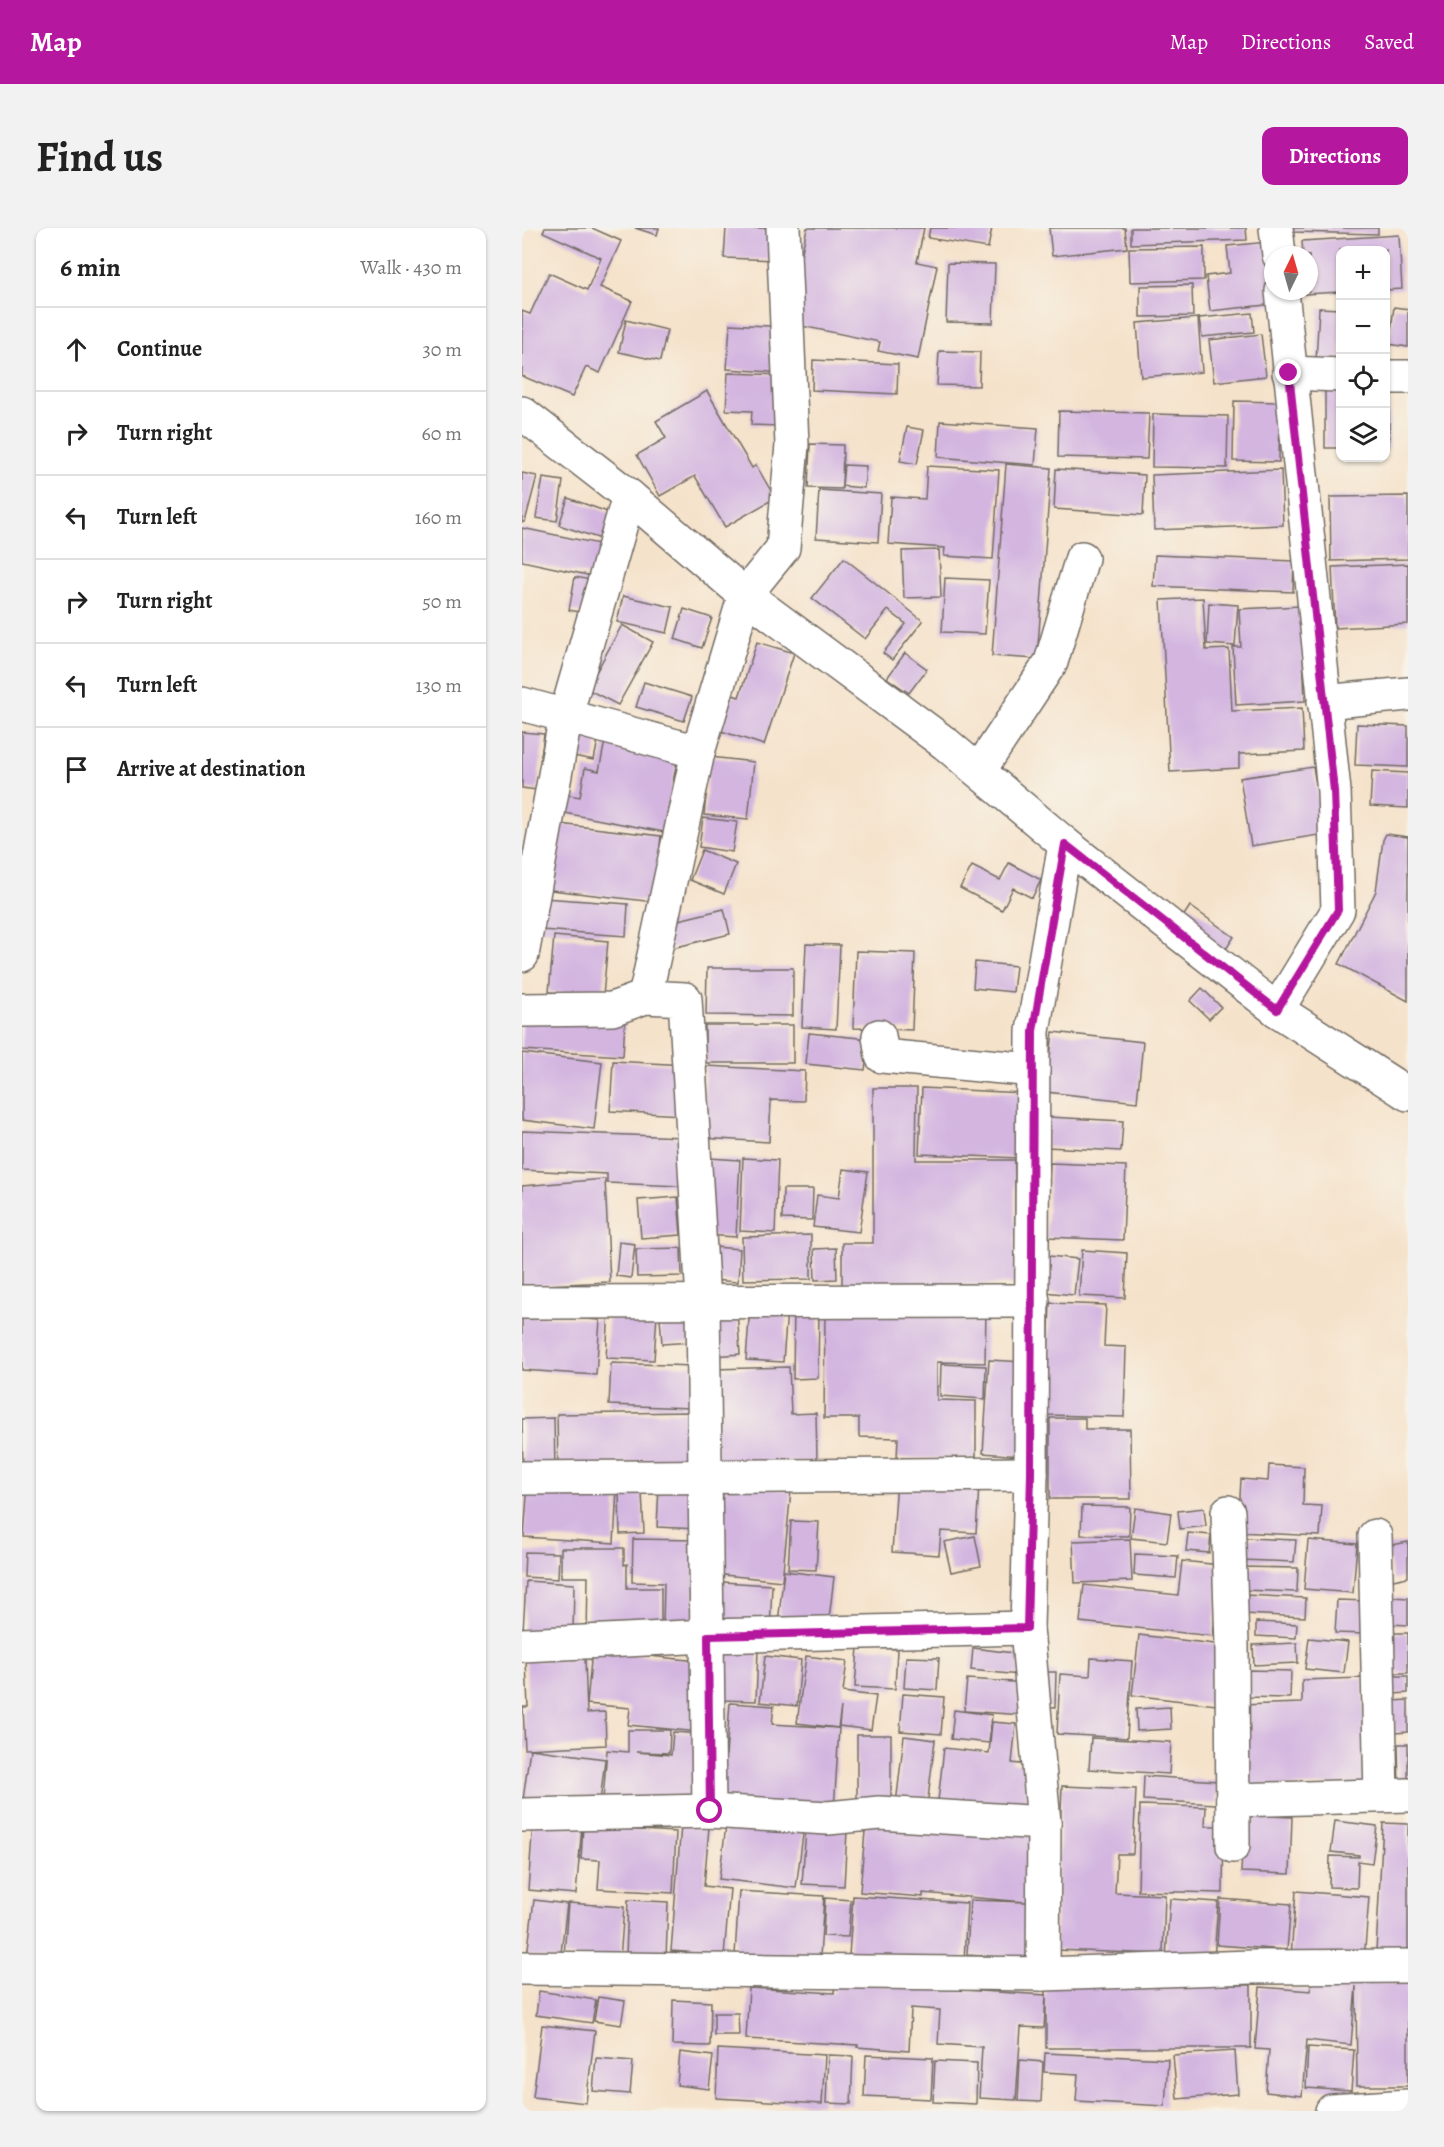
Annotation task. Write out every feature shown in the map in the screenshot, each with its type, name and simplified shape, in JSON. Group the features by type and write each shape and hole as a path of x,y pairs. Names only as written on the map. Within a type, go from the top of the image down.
{"street":[{"path":"645,997 698,752 745,595 783,548 792,445 783,228"},
{"path":"1276,228 1278,246"},
{"path":"1277,1010 1338,910 1334,791 1283,300"},
{"path":"1289,373 1336,375"},
{"path":"1390,377 1408,377"},
{"path":"522,413 629,496 745,595 946,744 1065,844 1277,1010 1408,1094"},
{"path":"522,955 566,715 629,496"},
{"path":"979,771 1051,662 1082,558"},
{"path":"1324,702 1408,694"},
{"path":"522,704 698,752"},
{"path":"1043,1974 1044,1823 1027,1628 1033,1301 1033,1031 1065,844"},
{"path":"522,1010 612,1010 645,997 685,999 703,1300 710,1811"},
{"path":"879,1036 882,1056 1033,1070"},
{"path":"522,1302 1033,1301"},
{"path":"522,1478 1031,1474"},
{"path":"1228,1512 1232,1646 1233,1846"},
{"path":"1233,1800 1395,1795 1375,1536"},
{"path":"522,1645 708,1636 1027,1628"},
{"path":"522,1815 710,1811 828,1818 879,1813 1044,1823"},
{"path":"522,1968 1043,1974 1252,1967 1408,1966"},
{"path":"1332,2111 1408,2106"}],"building":[{"path":"545,228 592,228 621,241 600,287 632,301 600,373 586,367 572,397 522,376 522,311 530,314 549,273 587,290 601,258 543,232"},
{"path":"635,228 659,228 657,235"},
{"path":"726,228 779,228 777,260 724,258"},
{"path":"807,228 924,228 917,262 937,266 918,359 878,351 880,342 787,323"},
{"path":"930,228 992,228 988,248 928,238"},
{"path":"1049,228 1125,228 1127,248 1052,256"},
{"path":"1131,228 1246,228 1247,240 1131,244"},
{"path":"1293,228 1378,228 1378,234 1293,232"},
{"path":"1399,235 1402,289 1390,290 1390,246 1336,246 1336,292 1318,293 1318,246 1302,246 1302,241"},
{"path":"1268,242 1268,246 1264,246 1264,300 1275,300 1275,304 1210,311 1206,276 1230,273 1227,246"},
{"path":"1204,247 1204,280 1130,282 1129,248"},
{"path":"948,263 995,264 993,323 946,322"},
{"path":"1192,285 1193,316 1140,317 1140,286"},
{"path":"1394,307 1408,309 1408,347 1390,344"},
{"path":"1319,308 1336,309 1336,363 1316,361"},
{"path":"1252,313 1254,332 1202,337 1199,318"},
{"path":"1198,318 1202,372 1141,377 1137,323"},
{"path":"626,320 667,330 660,361 619,352"},
{"path":"730,324 787,327 784,373 727,369"},
{"path":"1261,334 1266,376 1214,382 1209,340"},
{"path":"939,351 980,352 979,386 937,385"},
{"path":"813,360 898,364 897,394 812,390"},
{"path":"728,373 783,375 782,426 751,425 752,411 726,410"},
{"path":"707,391 752,468 756,465 775,498 725,527 695,476 660,496 637,455 666,438 656,421"},
{"path":"1325,391 1336,391 1336,448 1325,448"},
{"path":"1234,401 1280,402 1279,462 1233,461"},
{"path":"1059,411 1149,413 1147,459 1058,457"},
{"path":"1153,414 1228,416 1227,468 1152,467"},
{"path":"940,421 1038,428 1035,465 938,457"},
{"path":"907,427 924,430 917,464 900,461"},
{"path":"810,444 843,445 842,489 808,488"},
{"path":"1006,464 1051,468 1037,659 992,656"},
{"path":"844,465 866,466 864,488 842,486"},
{"path":"927,466 999,470 993,559 944,556 945,548 888,544 891,497 925,499"},
{"path":"1056,469 1145,475 1143,515 1054,509"},
{"path":"1281,470 1283,525 1154,530 1152,475"},
{"path":"522,473 537,476 525,522 522,522"},
{"path":"543,478 563,481 557,521 536,518"},
{"path":"819,490 881,494 878,542 816,538"},
{"path":"1408,496 1408,559 1331,561 1330,497"},
{"path":"568,498 616,515 607,541 559,525"},
{"path":"522,528 604,545 597,577 522,561"},
{"path":"939,550 941,597 904,598 902,551"},
{"path":"1155,555 1294,561 1293,592 1153,586"},
{"path":"844,558 923,621 892,660 883,653 906,624 888,610 865,639 812,598"},
{"path":"1408,564 1408,624 1335,628 1332,567"},
{"path":"575,577 591,580 585,613 569,610"},
{"path":"945,578 989,580 985,634 942,632"},
{"path":"623,596 673,607 667,633 617,622"},
{"path":"1203,598 1206,650 1229,649 1232,711 1302,708 1304,751 1239,754 1239,768 1170,772 1161,600"},
{"path":"1209,603 1238,605 1235,646 1207,644"},
{"path":"1301,606 1305,701 1236,705 1233,647 1241,647 1239,609"},
{"path":"684,609 712,618 702,648 675,639"},
{"path":"622,625 653,642 618,705 587,689"},
{"path":"757,642 794,653 764,745 721,731 733,695 739,697"},
{"path":"905,653 927,669 909,693 887,678"},
{"path":"644,682 692,697 684,721 636,707"},
{"path":"1357,724 1408,726 1408,767 1355,765"},
{"path":"522,732 544,734 537,790 522,788"},
{"path":"577,735 598,740 594,760 573,756"},
{"path":"605,741 678,755 664,832 559,812 563,794 580,797 585,768 599,771"},
{"path":"710,757 754,762 748,819 704,815"},
{"path":"1313,767 1325,834 1251,846 1240,778"},
{"path":"1372,771 1408,773 1408,808 1370,806"},
{"path":"703,818 737,822 732,852 699,847"},
{"path":"551,823 661,836 654,902 543,889"},
{"path":"1386,834 1408,837 1408,1001 1339,964 1376,891 1383,840"},
{"path":"702,850 736,864 724,894 690,880"},
{"path":"1009,863 1041,880 1032,898 1013,888 1002,910 960,888 972,866 1000,880"},
{"path":"543,898 628,904 626,936 541,930"},
{"path":"1190,906 1234,937 1224,952 1179,923"},
{"path":"724,909 730,934 668,949 662,924"},
{"path":"554,936 608,941 603,996 549,992"},
{"path":"806,944 840,945 836,1029 802,1027"},
{"path":"856,951 915,953 912,1030 853,1028"},
{"path":"975,962 1016,966 1013,992 973,988"},
{"path":"707,968 793,968 793,1016 706,1015"},
{"path":"1202,988 1221,1007 1209,1019 1190,1001"},
{"path":"522,1015 625,1021 623,1056 522,1050"},
{"path":"705,1025 793,1025 793,1063 705,1063"},
{"path":"1053,1032 1143,1042 1137,1102 1046,1092"},
{"path":"809,1033 869,1039 865,1070 806,1064"},
{"path":"522,1053 602,1062 594,1129 522,1120"},
{"path":"613,1061 685,1065 682,1115 610,1111"},
{"path":"706,1066 805,1071 804,1101 771,1100 769,1142 702,1138"},
{"path":"873,1088 917,1088 916,1160 1015,1160 1015,1284 842,1285 842,1243 873,1243"},
{"path":"922,1088 1023,1093 1020,1158 919,1154"},
{"path":"1048,1117 1123,1121 1121,1151 1047,1147"},
{"path":"522,1131 683,1137 681,1186 607,1183 607,1174 522,1170"},
{"path":"709,1158 740,1160 736,1237 705,1235"},
{"path":"743,1158 778,1160 775,1233 740,1231"},
{"path":"1050,1163 1126,1166 1123,1240 1046,1237"},
{"path":"843,1169 868,1172 859,1232 813,1227 817,1195 839,1198"},
{"path":"605,1179 610,1282 522,1286 522,1186"},
{"path":"783,1189 813,1189 812,1220 782,1219"},
{"path":"678,1197 681,1235 641,1238 638,1200"},
{"path":"811,1235 811,1279 743,1280 742,1237"},
{"path":"619,1242 635,1244 631,1278 616,1276"},
{"path":"714,1247 740,1249 738,1282 711,1280"},
{"path":"681,1248 682,1276 637,1277 636,1249"},
{"path":"836,1248 837,1279 815,1280 814,1249"},
{"path":"1082,1250 1127,1253 1125,1298 1079,1296"},
{"path":"1049,1256 1078,1259 1074,1295 1044,1292"},
{"path":"1050,1303 1106,1305 1104,1346 1126,1347 1124,1417 1046,1415"},
{"path":"794,1306 819,1306 818,1378 793,1379"},
{"path":"750,1307 787,1310 783,1362 746,1360"},
{"path":"737,1309 740,1354 714,1356 711,1311"},
{"path":"825,1309 986,1310 985,1363 937,1362 937,1400 976,1401 976,1459 897,1458 898,1438 859,1437 859,1418 824,1418"},
{"path":"609,1311 657,1314 654,1360 606,1358"},
{"path":"522,1315 600,1320 596,1375 522,1370"},
{"path":"692,1317 693,1342 662,1344 660,1318"},
{"path":"989,1360 1027,1362 1021,1456 983,1453"},
{"path":"611,1363 693,1366 691,1408 609,1405"},
{"path":"941,1364 986,1366 985,1399 940,1396"},
{"path":"789,1367 791,1414 816,1413 817,1461 717,1464 713,1369"},
{"path":"690,1412 691,1465 558,1466 557,1414"},
{"path":"554,1418 555,1469 523,1469 522,1419"},
{"path":"1050,1418 1085,1418 1085,1429 1130,1429 1131,1499 1050,1499"},
{"path":"1269,1465 1304,1467 1303,1505 1322,1506 1320,1536 1238,1532 1241,1479 1268,1481"},
{"path":"897,1480 979,1486 976,1533 941,1531 939,1555 892,1552"},
{"path":"528,1482 617,1488 614,1543 524,1537"},
{"path":"724,1484 791,1491 782,1581 714,1574"},
{"path":"659,1485 700,1487 698,1529 657,1527"},
{"path":"619,1492 642,1492 644,1533 620,1534"},
{"path":"1082,1506 1130,1507 1129,1536 1081,1535"},
{"path":"1135,1508 1171,1513 1167,1542 1131,1538"},
{"path":"1204,1508 1206,1526 1180,1529 1178,1511"},
{"path":"791,1521 819,1522 816,1570 788,1569"},
{"path":"1188,1533 1211,1535 1209,1553 1186,1551"},
{"path":"975,1536 981,1566 951,1572 944,1542"},
{"path":"1244,1538 1296,1540 1294,1562 1242,1560"},
{"path":"633,1539 697,1540 694,1628 663,1627 664,1583 632,1582"},
{"path":"1130,1539 1132,1581 1075,1583 1073,1541"},
{"path":"1308,1540 1357,1544 1353,1593 1304,1589"},
{"path":"1408,1542 1408,1577 1393,1580 1387,1546"},
{"path":"561,1548 624,1548 627,1588 661,1588 661,1634 587,1634 588,1577 561,1577"},
{"path":"525,1552 559,1553 558,1579 524,1577"},
{"path":"1135,1554 1178,1556 1176,1578 1134,1575"},
{"path":"1182,1561 1220,1565 1213,1636 1080,1622 1084,1585 1178,1595"},
{"path":"1242,1567 1298,1568 1297,1592 1241,1590"},
{"path":"784,1571 834,1577 828,1628 778,1623"},
{"path":"526,1581 574,1584 573,1634 523,1632"},
{"path":"723,1582 772,1585 770,1631 720,1629"},
{"path":"1245,1595 1306,1598 1305,1617 1244,1614"},
{"path":"1392,1597 1408,1598 1408,1625 1390,1624"},
{"path":"1337,1600 1367,1601 1366,1634 1335,1633"},
{"path":"1256,1622 1297,1624 1296,1638 1256,1636"},
{"path":"1391,1633 1408,1633 1408,1673 1391,1673"},
{"path":"1139,1635 1223,1645 1216,1705 1132,1695"},
{"path":"1309,1638 1348,1642 1344,1673 1305,1669"},
{"path":"1297,1643 1298,1663 1254,1665 1253,1645"},
{"path":"858,1647 897,1649 895,1689 855,1687"},
{"path":"973,1648 1021,1654 1019,1675 971,1670"},
{"path":"592,1650 707,1662 699,1732 628,1725 630,1708 587,1704"},
{"path":"721,1650 758,1651 756,1701 720,1700"},
{"path":"765,1656 801,1660 797,1706 760,1702"},
{"path":"806,1656 847,1661 843,1692 876,1696 871,1730 839,1726 841,1707 838,1728 797,1723"},
{"path":"906,1657 939,1658 937,1690 904,1688"},
{"path":"585,1658 587,1713 605,1712 606,1745 525,1749 523,1707 528,1707 526,1661"},
{"path":"1091,1658 1132,1661 1127,1738 1057,1734 1060,1674 1090,1676"},
{"path":"1247,1670 1291,1671 1290,1698 1246,1697"},
{"path":"1040,1672 1056,1672 1055,1707 1039,1706"},
{"path":"1393,1676 1408,1676 1408,1693 1393,1694"},
{"path":"1363,1678 1367,1784 1243,1788 1240,1705 1302,1703 1302,1680"},
{"path":"967,1679 1028,1683 1025,1715 964,1711"},
{"path":"903,1694 944,1697 941,1734 900,1731"},
{"path":"1408,1700 1408,1732 1395,1733 1392,1701"},
{"path":"730,1703 774,1706 772,1724 839,1728 834,1811 713,1804 717,1754 726,1755"},
{"path":"1170,1707 1171,1729 1137,1731 1136,1709"},
{"path":"954,1710 992,1715 989,1743 951,1739"},
{"path":"992,1722 1016,1724 1012,1763 1030,1765 1025,1810 938,1801 944,1748 989,1753"},
{"path":"628,1730 670,1730 669,1753 636,1752 671,1755 673,1732 703,1734 698,1805 603,1799 607,1750 628,1752"},
{"path":"857,1735 891,1735 891,1804 857,1804"},
{"path":"904,1736 935,1740 927,1807 896,1804"},
{"path":"1091,1738 1171,1742 1169,1774 1089,1769"},
{"path":"1398,1744 1408,1744 1408,1789 1399,1789"},
{"path":"530,1749 605,1759 599,1810 523,1800"},
{"path":"1144,1776 1218,1781 1216,1804 1143,1800"},
{"path":"1062,1786 1136,1789 1133,1854 1117,1854 1115,1893 1165,1895 1163,1954 1055,1950"},
{"path":"1140,1805 1206,1807 1205,1826 1224,1826 1223,1893 1138,1891"},
{"path":"1244,1815 1292,1817 1290,1874 1241,1872"},
{"path":"727,1818 804,1827 796,1888 719,1879"},
{"path":"866,1819 1034,1834 1028,1959 967,1955 970,1900 1026,1902 923,1893 923,1897 860,1892"},
{"path":"1335,1821 1377,1826 1372,1863 1358,1861 1357,1888 1329,1887 1330,1856 1359,1857 1359,1855 1331,1852"},
{"path":"533,1822 582,1826 576,1894 528,1890"},
{"path":"1383,1823 1408,1824 1408,1953 1376,1951"},
{"path":"681,1825 709,1827 704,1886 730,1889 724,1955 671,1951"},
{"path":"583,1827 676,1832 673,1893 598,1889 600,1860 581,1859"},
{"path":"806,1828 847,1831 844,1886 802,1884"},
{"path":"739,1891 824,1896 820,1957 783,1954 782,1958 735,1955"},
{"path":"1296,1891 1369,1897 1364,1961 1291,1956"},
{"path":"853,1896 967,1903 964,1962 849,1956"},
{"path":"825,1898 851,1900 848,1937 823,1936"},
{"path":"1170,1899 1218,1902 1214,1960 1166,1957"},
{"path":"1220,1899 1291,1904 1287,1950 1217,1945"},
{"path":"534,1900 567,1904 560,1961 527,1956"},
{"path":"628,1900 668,1902 666,1959 626,1957"},
{"path":"568,1903 624,1907 620,1960 564,1956"},
{"path":"1312,1980 1357,1983 1408,1982 1408,2086 1357,2086 1356,1986 1351,2045 1307,2040 1302,2096 1266,2092 1269,2050 1255,2049 1260,1987 1311,1991"},
{"path":"835,1982 1046,1995 1044,2028 1021,2027 1016,2100 979,2098 982,2047 938,2044 940,2010 911,2008 909,2051 857,2047 858,2045 746,2039 749,1988 834,1993"},
{"path":"1046,1984 1251,1985 1251,2048 1046,2048"},
{"path":"539,1991 596,2000 592,2023 536,2015"},
{"path":"598,1997 625,2001 621,2025 594,2021"},
{"path":"673,2000 711,2002 710,2046 672,2045"},
{"path":"714,2013 738,2013 739,2035 714,2035"},
{"path":"542,2025 595,2031 586,2103 533,2097"},
{"path":"1308,2047 1354,2050 1351,2091 1306,2088"},
{"path":"718,2049 825,2055 822,2104 716,2098"},
{"path":"1235,2051 1238,2094 1177,2099 1173,2055"},
{"path":"680,2052 713,2056 709,2089 677,2085"},
{"path":"1045,2053 1168,2059 1165,2106 1076,2101 1078,2074 1044,2072"},
{"path":"828,2055 853,2056 851,2104 826,2103"},
{"path":"866,2055 933,2058 931,2099 864,2096"},
{"path":"596,2058 633,2061 630,2094 593,2091"},
{"path":"1020,2060 1043,2062 1041,2102 1018,2101"},
{"path":"935,2061 977,2063 976,2104 933,2102"}],"route":[{"path":"710,1811 708,1636 1027,1628 1033,1301 1033,1031 1065,844 1277,1010 1338,910 1334,791 1289,373"}]}
